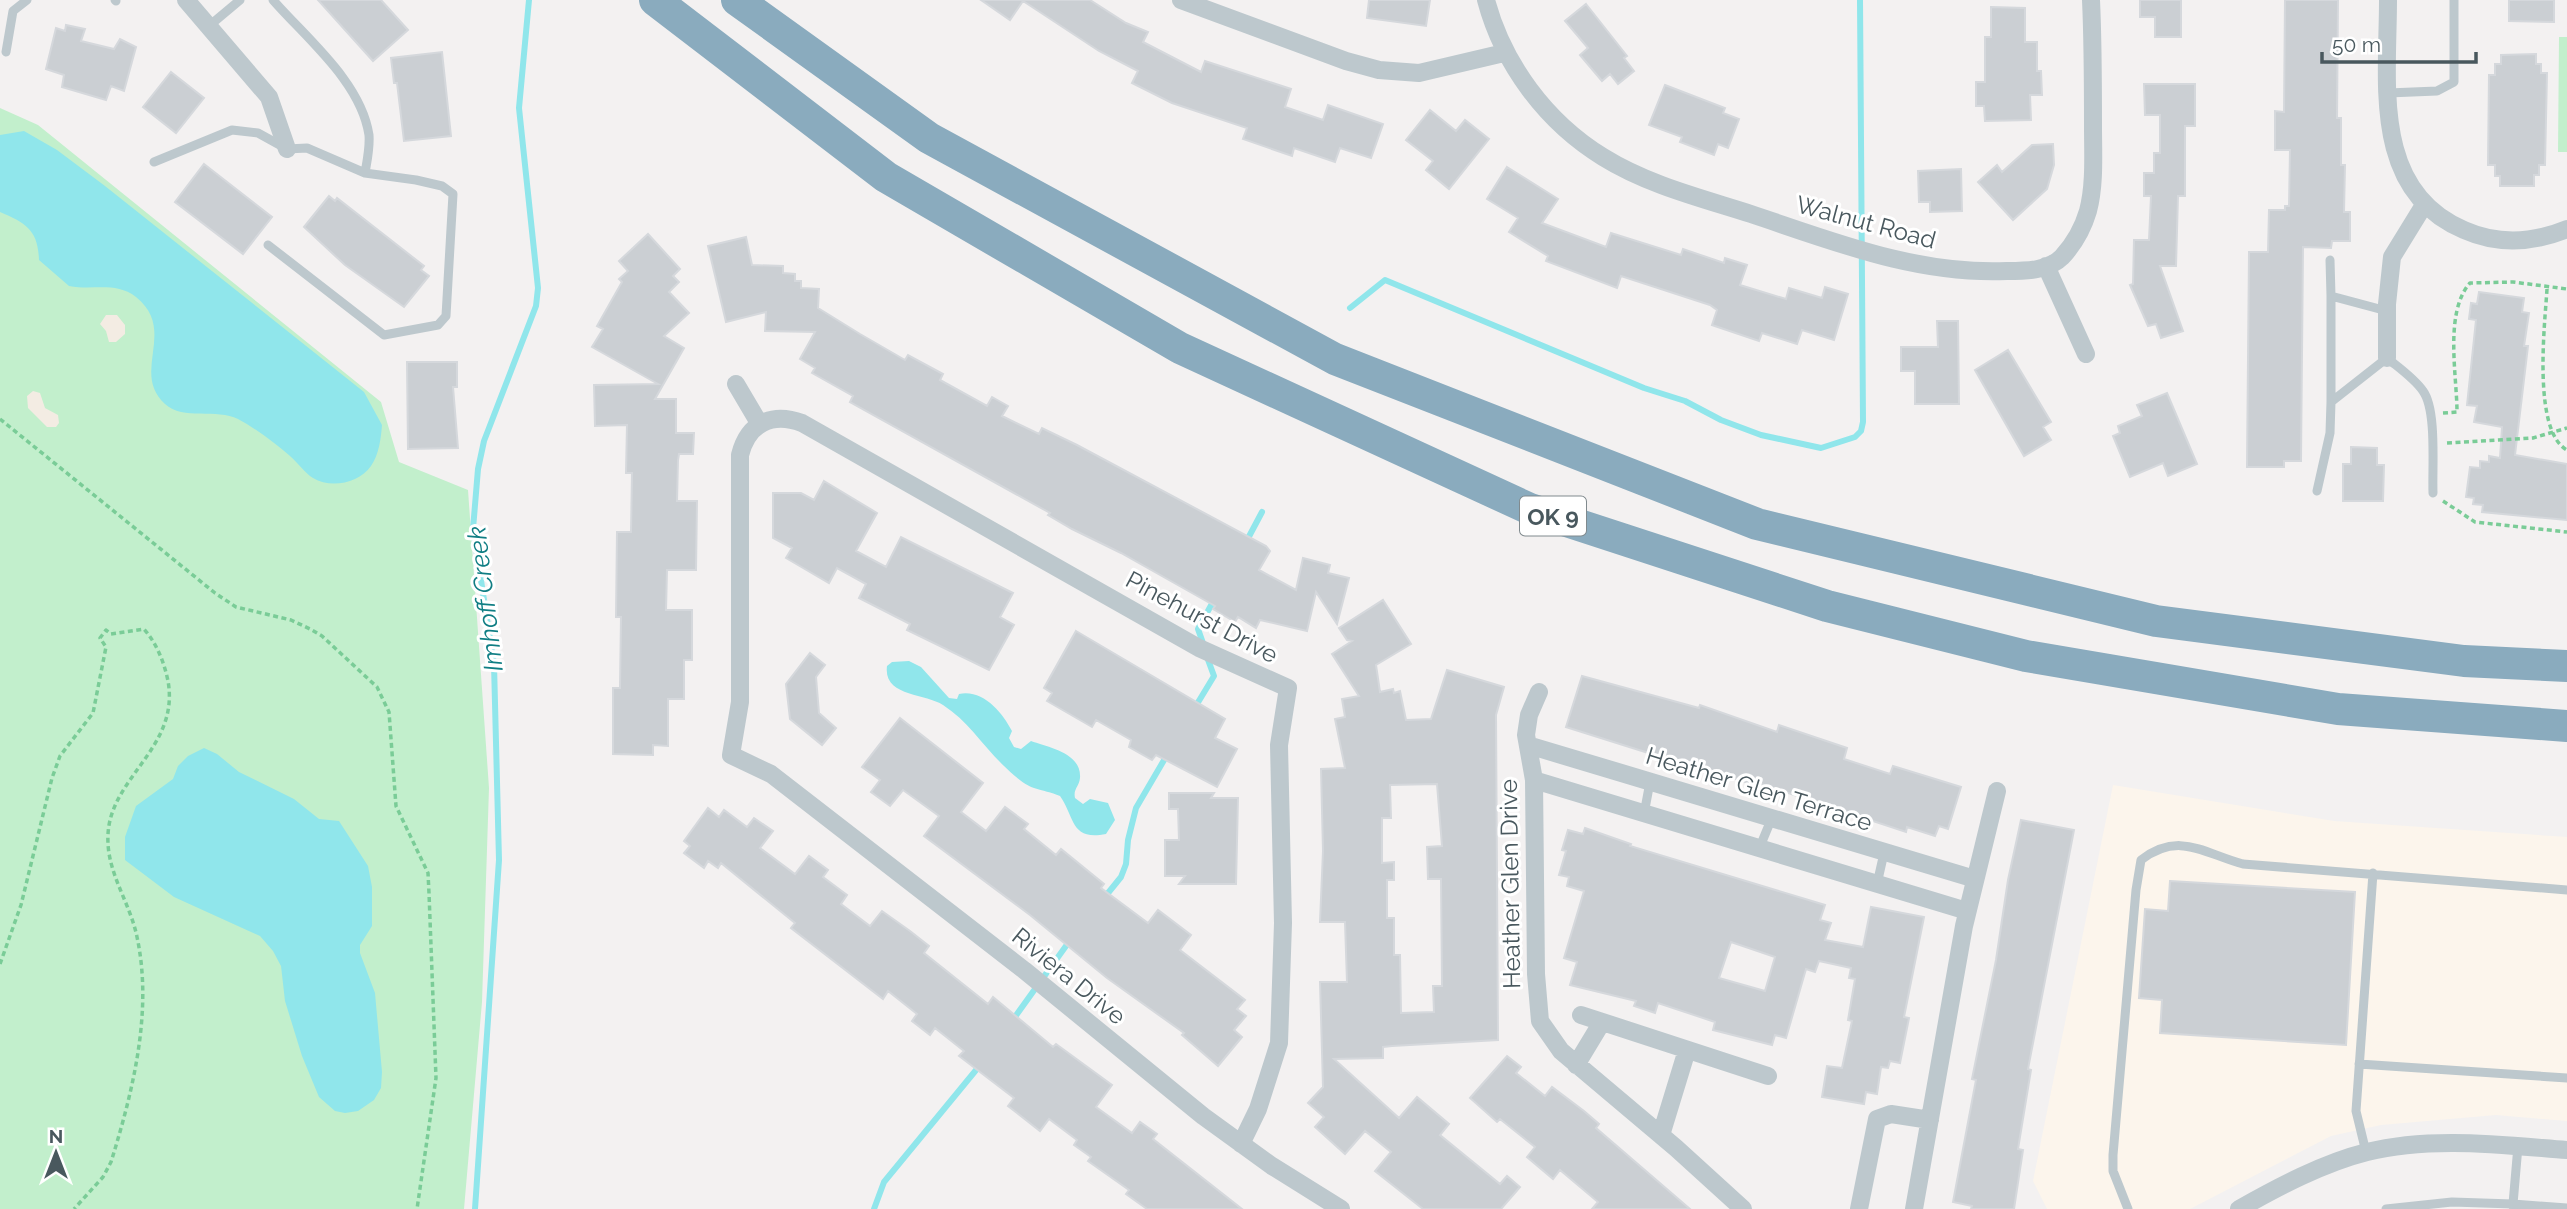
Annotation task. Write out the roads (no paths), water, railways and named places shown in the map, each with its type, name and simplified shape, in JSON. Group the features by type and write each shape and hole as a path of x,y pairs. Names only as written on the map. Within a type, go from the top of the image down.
{"highway":[{"name":"OK 9","path":"655,0 886,177 1180,348 1530,509 1827,606 2026,656 2338,709 2567,726"},
{"name":"OK 9","path":"737,0 929,138 1335,359 1757,524 2156,621 2464,661 2567,666"}],"street":[{"path":"186,0 269,97 287,149"},
{"path":"1181,0 1346,61 1379,70 1419,73 1504,53"},
{"name":"Walnut Road","path":"1486,0 1504,53 1554,118 1602,156 1656,183 1893,260 1994,272 2025,271 2046,266"},
{"path":"2086,354 2046,266 2060,258 2071,246 2081,228 2090,199 2091,0"},
{"path":"2388,0 2388,93 2392,143 2410,187 2424,205 2453,226 2495,239 2532,240 2567,229"},
{"path":"2387,358 2387,311 2392,257 2424,205"},
{"path":"736,384 758,423"},
{"name":"Pinehurst Drive","path":"758,423 775,418 802,423 1219,659 1288,688 1279,745 1283,923 1279,1042 1258,1109 1241,1144"},
{"name":"Riviera Drive","path":"758,423 744,441 740,455 740,702 731,755 771,774 1241,1144 1341,1209"},
{"name":"Heather Glen Drive","path":"1539,692 1529,716 1526,735 1534,780 1537,1002 1545,1033 1576,1065 1661,1135 1743,1209"},
{"name":"Heather Glen Terrace","path":"1528,745 1975,879"},
{"path":"1534,780 1967,911"},
{"path":"1914,1209 1967,911 1997,791"},
{"path":"1581,1016 1768,1076"},
{"path":"1576,1065 1602,1022"},
{"path":"1661,1135 1688,1050"},
{"path":"1859,1209 1877,1119 1891,1114 1930,1121"},
{"path":"2239,1209 2323,1168 2366,1152 2422,1144 2567,1150"}],"lane":[{"path":"6,52 13,11 27,0"},
{"path":"209,26 240,0"},
{"path":"273,0 345,81 360,104 369,135 366,173"},
{"path":"2388,93 2437,91 2454,82 2454,0"},
{"path":"154,162 232,130 258,133 287,149 307,148 366,173 442,186 453,194 446,316 439,325 384,335 268,245"},
{"path":"2317,491 2330,433 2330,260"},
{"path":"2331,296 2387,311"},
{"path":"2331,402 2387,358 2423,390 2429,400 2433,493"},
{"path":"1644,814 1650,782"},
{"path":"1759,849 1771,820"},
{"path":"2128,1209 2113,1171 2113,1156 2141,860 2158,847 2175,844 2243,864 2567,890"},
{"path":"1877,884 1884,853"},
{"path":"2366,1152 2356,1111 2373,873"},
{"path":"2359,1064 2567,1078"},
{"path":"2513,1206 2518,1146"},
{"path":"2386,1209 2452,1202 2567,1208"}],"water":[{"path":"24,131 57,150 105,186 364,392 382,425 376,457 366,472 352,480 336,484 320,481 310,476 271,441 238,419 220,414 181,412 165,404 155,392 152,379 154,337 148,310 136,297 120,289 69,286 39,260 36,241 29,229 0,212 0,135"},
{"path":"909,661 921,667 949,698 957,699 959,694 968,693 984,698 1003,716 1012,731 1009,738 1014,747 1021,749 1031,741 1070,757 1079,769 1080,778 1075,798 1083,804 1090,799 1108,803 1115,820 1106,834 1094,835 1080,831 1060,796 1030,786 1018,778 952,711 936,701 898,689 888,676 887,666 892,662"},
{"path":"204,748 217,754 239,772 294,799 319,819 339,821 368,866 372,887 372,926 360,945 360,953 375,993 382,1072 381,1088 374,1100 358,1111 335,1111 319,1097 302,1056 285,1001 281,966 260,936 174,897 125,860 125,837 136,806 173,779 178,766 188,756"}],"waterway":[{"name":"Imhoff Creek","path":"475,1209 499,860 494,664 473,529 478,469 484,441 536,306 538,288 519,108 529,0"},
{"path":"1350,308 1385,280 1644,388 1685,401 1721,420 1761,435 1821,448 1855,437 1861,431 1863,422 1860,0"},
{"path":"1245,544 1262,512"},
{"path":"1204,646 1198,629 1214,600"},
{"path":"1194,709 1214,676 1207,657"},
{"path":"1104,898 1121,877 1126,864 1128,840 1136,808 1167,755"},
{"path":"1012,1021 1071,939"},
{"path":"874,1209 884,1182 981,1064"}]}
